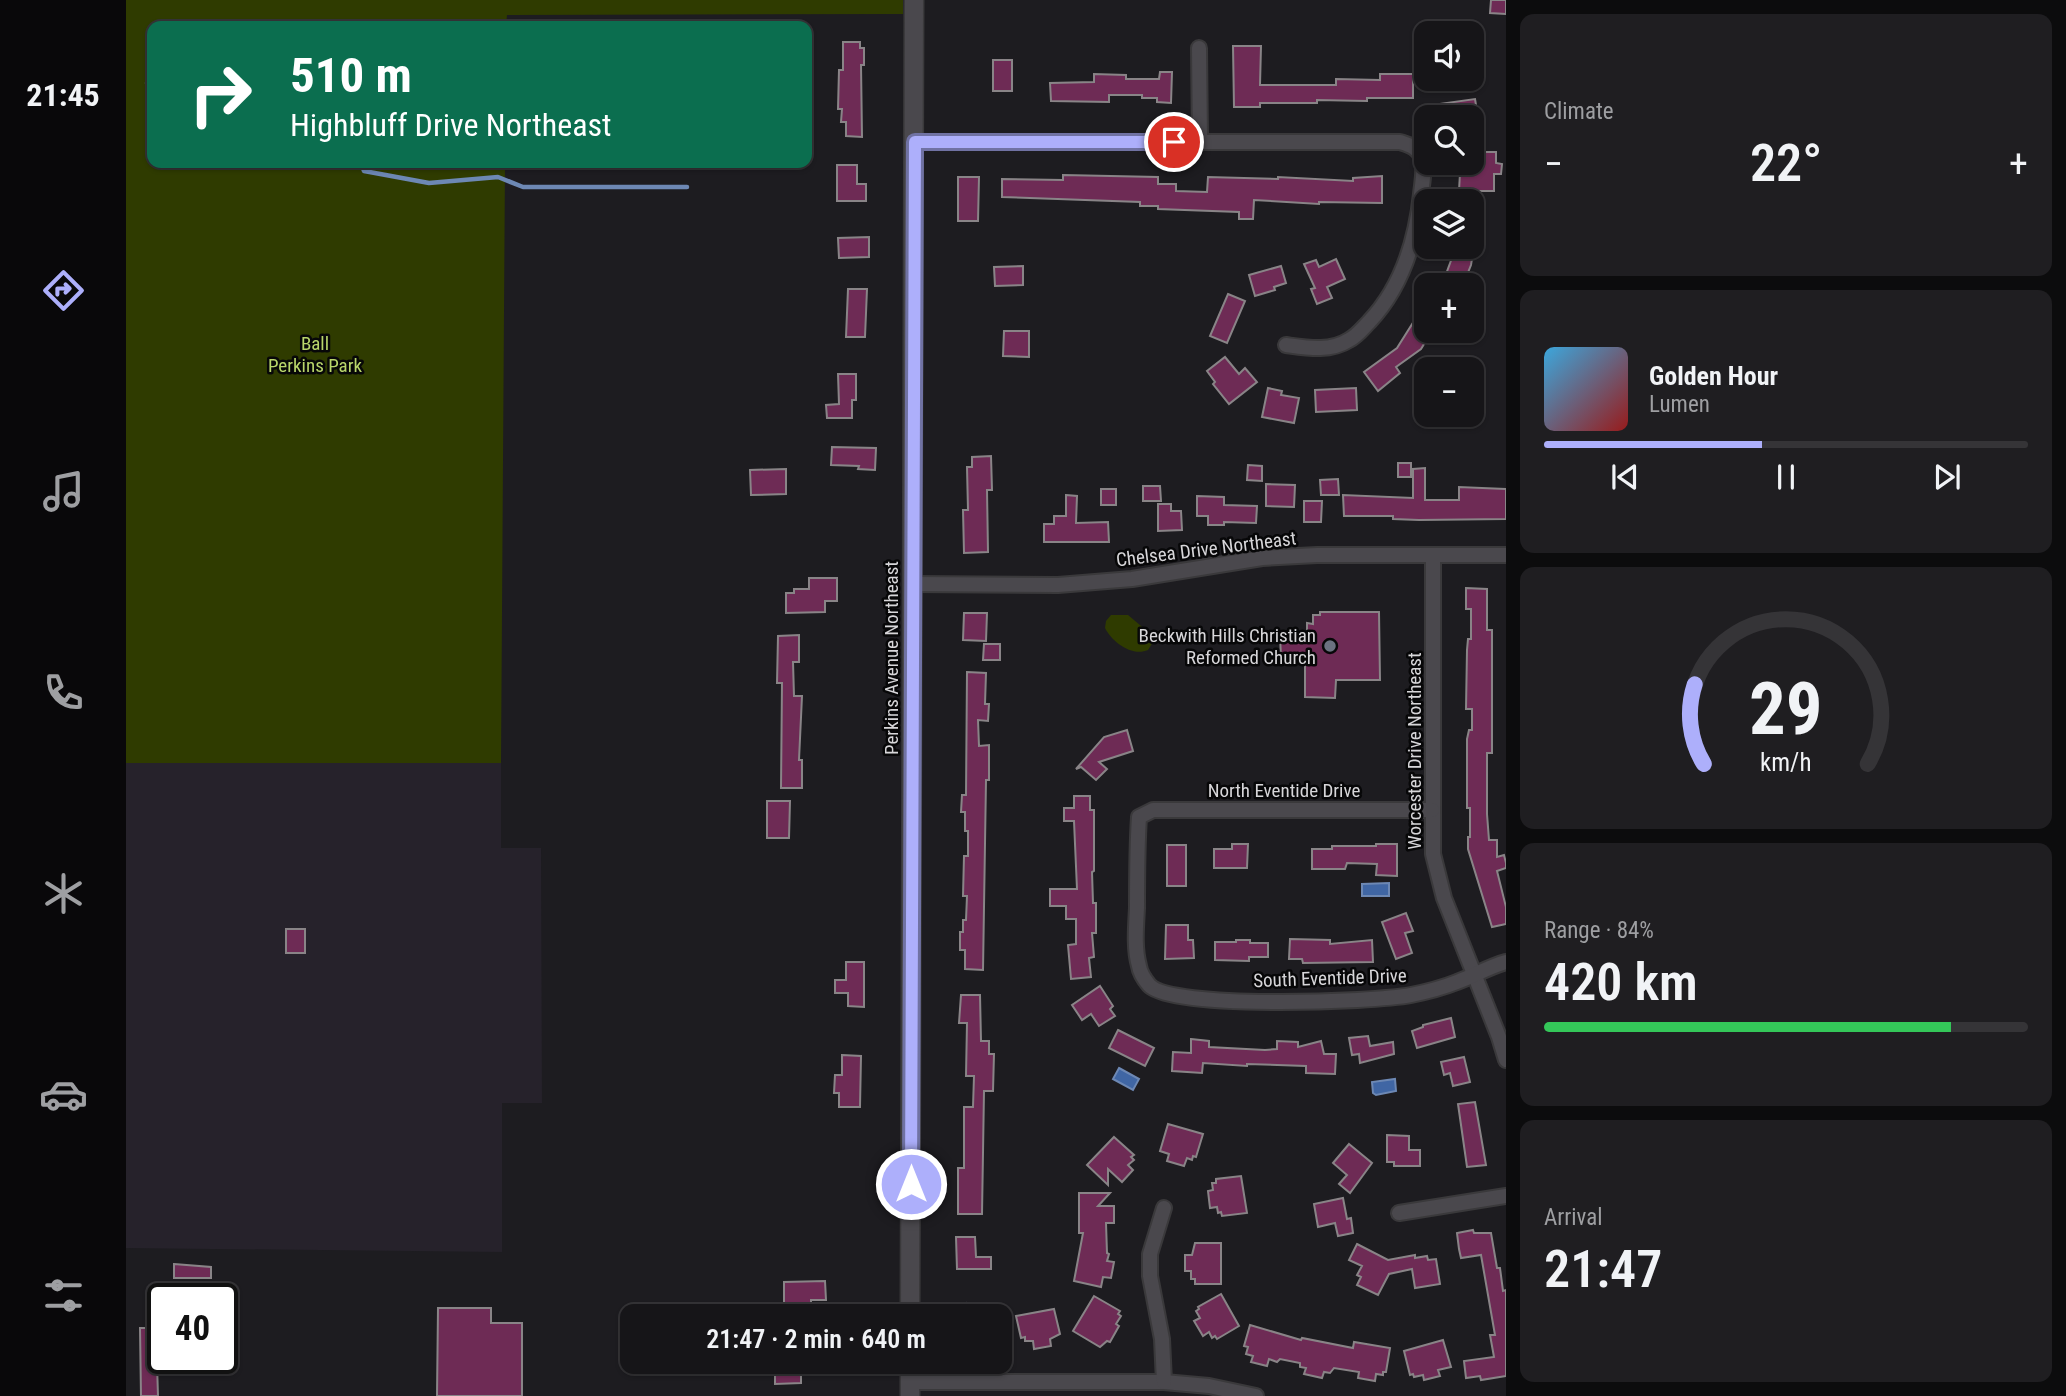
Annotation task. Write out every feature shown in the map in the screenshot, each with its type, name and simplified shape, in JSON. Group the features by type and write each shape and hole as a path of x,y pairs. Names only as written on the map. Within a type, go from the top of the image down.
{"street":[{"name":"Perkins Avenue Northeast","path":"910,1304 914,0"},
{"path":"1199,48 1200,142"},
{"path":"915,142 1400,142 1413,146 1421,157 1424,172 1418,219 1398,281 1386,303 1350,340 1333,347 1311,349 1286,345"},
{"name":"Chelsea Drive Northeast","path":"912,584 1058,586 1132,579 1262,558 1317,555 1506,555"},
{"name":"Worcester Drive Northeast","path":"1433,555 1433,854 1438,879 1506,1060"},
{"name":"North Eventide Drive","path":"1151,988 1140,970 1136,945 1139,817 1153,810 1432,810"},
{"name":"South Eventide Drive","path":"1151,988 1184,998 1209,1000 1352,1000 1412,995 1459,982 1488,967 1506,962"},
{"path":"1399,1213 1506,1196"},
{"path":"1164,1208 1150,1254 1150,1276 1162,1339 1164,1382"},
{"path":"910,1389 1164,1382 1209,1386 1256,1396"}],"shaded area":[{"path":"126,763 501,763 501,848 541,848 542,1103 502,1103 502,1252 126,1248"}],"green space":[{"name":"Ball Perkins Park","path":"126,0 903,0 903,14 507,15 506,21 147,21 147,168 505,168 501,763 126,763"},
{"path":"1111,615 1128,615 1153,633 1153,642 1148,650 1129,650 1112,638 1105,628"}],"water":[{"path":"1389,883 1389,896 1362,896 1362,884"},
{"path":"1119,1068 1139,1079 1133,1090 1113,1079"},
{"path":"1395,1079 1396,1091 1376,1095 1373,1093 1372,1082"}],"building":[{"path":"1491,0 1506,0 1506,14 1490,13"},
{"path":"843,42 860,42 860,48 864,48 864,65 861,65 862,137 846,136 846,122 841,122 842,109 838,109"},
{"path":"1233,46 1261,46 1260,85 1336,85 1336,79 1380,80 1380,74 1413,74 1413,98 1317,100 1317,103 1260,103 1260,107 1234,107"},
{"path":"993,60 1012,60 1012,91 993,91"},
{"path":"1160,72 1172,72 1171,103 1157,102 1157,98 1142,98 1142,95 1109,95 1109,102 1051,101 1050,83 1094,82 1094,74 1126,75 1126,79 1159,79"},
{"path":"1475,99 1476,105 1439,105"},
{"path":"1484,152 1496,152 1496,163 1502,164 1501,174 1494,174 1494,191 1459,189 1460,175 1484,175"},
{"path":"837,165 857,165 857,184 866,184 866,201 837,201"},
{"path":"1063,175 1158,177 1158,184 1176,184 1176,191 1207,192 1208,177 1353,181 1353,178 1382,176 1382,203 1319,204 1254,200 1253,219 1239,219 1239,212 1158,209 1158,206 1140,206 1140,202 1002,197 1002,179 1063,180"},
{"path":"958,177 979,177 978,221 958,221"},
{"path":"869,237 869,257 839,258 838,238"},
{"path":"1336,259 1345,279 1327,287 1332,298 1317,304 1311,289 1315,288 1304,264 1316,260 1319,267"},
{"path":"1452,259 1472,259 1468,273 1446,273"},
{"path":"1023,266 1023,285 995,286 994,267"},
{"path":"1281,266 1286,283 1274,287 1275,290 1255,296 1249,275"},
{"path":"848,289 867,289 865,337 846,337"},
{"path":"1228,294 1245,301 1227,343 1210,336"},
{"path":"1414,321 1414,343 1425,343 1421,349 1396,367 1400,373 1378,391 1364,372 1397,348"},
{"path":"1004,331 1029,331 1029,357 1003,356"},
{"path":"1225,357 1239,374 1245,368 1257,382 1229,404 1213,384 1215,382 1207,371"},
{"path":"838,374 856,374 856,400 852,400 852,418 827,418 826,405 839,404"},
{"path":"1268,388 1282,391 1281,395 1299,398 1294,423 1262,417"},
{"path":"1356,388 1357,410 1316,412 1315,390"},
{"path":"832,447 876,448 875,470 858,469 859,466 831,465"},
{"path":"991,456 992,490 987,490 988,552 964,553 963,510 968,510 967,467 972,467 972,457"},
{"path":"1398,463 1411,463 1411,477 1398,477"},
{"path":"1248,465 1262,466 1262,481 1247,480"},
{"path":"1425,468 1425,500 1459,500 1459,487 1506,489 1506,519 1419,520 1393,519 1393,516 1344,516 1343,495 1413,498 1413,469"},
{"path":"786,469 786,494 751,495 750,470"},
{"path":"1338,479 1339,495 1321,495 1320,480"},
{"path":"1266,484 1295,485 1294,507 1266,506"},
{"path":"1143,486 1160,486 1161,501 1143,501"},
{"path":"1101,489 1116,489 1116,505 1101,505"},
{"path":"1066,495 1077,496 1076,523 1108,522 1109,542 1044,542 1044,524 1054,524 1054,516 1066,516"},
{"path":"1197,496 1224,497 1224,505 1257,506 1256,523 1224,522 1224,525 1208,525 1208,516 1197,516"},
{"path":"1304,501 1322,501 1321,522 1304,522"},
{"path":"1158,504 1171,504 1171,511 1181,511 1182,530 1158,531"},
{"path":"809,578 837,578 837,601 825,601 825,612 786,613 786,593 794,593 794,589 809,589"},
{"path":"1466,588 1487,589 1487,630 1492,630 1492,753 1487,753 1487,814 1489,840 1497,840 1497,857 1504,855 1506,863 1506,868 1497,871 1506,907 1506,924 1492,927 1468,849 1470,808 1467,808 1467,739 1469,730 1472,730 1472,709 1466,709 1471,609 1466,609"},
{"name":"Beckwith Hills Christian Reformed Church","path":"1320,612 1379,612 1380,680 1336,680 1335,698 1305,697 1305,659 1281,658 1280,635 1307,635 1307,623 1313,624 1313,615 1320,615"},
{"path":"964,613 987,613 986,641 963,640"},
{"path":"799,635 799,662 793,662 794,696 802,696 799,760 802,760 802,788 781,788 782,683 777,683 778,636"},
{"path":"984,644 1000,644 1000,660 983,660"},
{"path":"967,672 986,673 985,704 989,704 988,721 978,720 979,746 989,745 983,970 965,969 965,950 960,950 960,932 963,932 963,920 966,920 967,896 963,896 968,831 965,831 965,812 961,812 962,795 966,795"},
{"path":"1127,730 1133,751 1099,762 1107,769 1096,780 1081,767 1076,769 1104,737"},
{"path":"1074,796 1090,796 1090,810 1094,810 1092,872 1096,933 1092,933 1094,957 1089,958 1091,977 1071,979 1068,945 1076,944 1076,919 1066,919 1066,906 1050,906 1050,889 1077,889 1074,821 1064,821 1064,808 1074,808"},
{"path":"767,801 790,801 789,838 767,838"},
{"path":"1232,844 1248,844 1247,868 1214,868 1214,849 1232,849"},
{"path":"1397,844 1397,876 1376,875 1377,864 1347,863 1345,869 1312,869 1312,849"},
{"path":"1167,845 1186,845 1186,886 1167,886"},
{"path":"1406,913 1413,931 1405,933 1412,953 1396,959 1382,922"},
{"path":"1166,925 1188,925 1188,940 1193,940 1194,958 1165,959"},
{"path":"286,929 305,929 305,953 286,953"},
{"path":"1290,939 1330,940 1330,944 1372,940 1373,962 1303,963 1302,959 1289,959"},
{"path":"1236,940 1268,943 1268,957 1249,957 1249,961 1215,960 1215,942"},
{"path":"846,962 864,962 864,1007 848,1006 848,993 835,993 835,980 846,980"},
{"path":"1100,986 1113,1006 1110,1009 1115,1016 1099,1026 1091,1014 1082,1020 1072,1005"},
{"path":"961,995 980,995 981,1041 989,1041 989,1054 994,1054 993,1091 984,1091 982,1214 958,1214 958,1168 964,1168 964,1107 973,1107 974,1076 966,1076 967,1023 959,1023"},
{"path":"1451,1018 1455,1037 1417,1048 1412,1031 1423,1025"},
{"path":"1118,1030 1154,1048 1145,1066 1109,1048"},
{"path":"1368,1036 1370,1046 1393,1042 1394,1054 1360,1063 1359,1054 1352,1055 1349,1038"},
{"path":"1191,1039 1209,1041 1209,1047 1265,1050 1277,1049 1277,1041 1298,1042 1298,1047 1321,1041 1324,1054 1336,1054 1335,1074 1306,1073 1306,1066 1203,1063 1202,1073 1172,1071 1173,1052 1191,1053"},
{"path":"842,1055 861,1056 860,1107 839,1107 839,1093 834,1093 835,1075 842,1075"},
{"path":"1464,1057 1470,1082 1453,1086 1450,1073 1444,1075 1441,1062"},
{"path":"1475,1102 1486,1165 1467,1167 1458,1104"},
{"path":"1168,1124 1203,1134 1196,1157 1193,1156 1192,1160 1187,1158 1184,1166 1167,1161 1169,1154 1160,1151"},
{"path":"1387,1135 1409,1136 1409,1150 1420,1150 1420,1166 1394,1166 1394,1162 1387,1162"},
{"path":"1114,1137 1134,1155 1131,1157 1134,1160 1128,1165 1133,1170 1122,1182 1108,1169 1108,1185 1087,1165"},
{"path":"1349,1144 1372,1163 1350,1193 1339,1184 1347,1175 1333,1163"},
{"path":"1241,1176 1247,1213 1222,1216 1217,1207 1210,1208 1208,1191 1213,1190 1212,1183 1216,1183 1216,1179"},
{"path":"1079,1193 1110,1193 1098,1206 1114,1206 1114,1223 1106,1223 1109,1254 1107,1261 1114,1262 1111,1278 1103,1277 1101,1287 1074,1281 1083,1233 1079,1233"},
{"path":"1343,1198 1347,1219 1351,1218 1353,1233 1338,1236 1335,1223 1318,1227 1314,1204"},
{"path":"1473,1230 1474,1233 1491,1233 1503,1291 1506,1290 1506,1376 1481,1380 1480,1376 1466,1378 1464,1361 1494,1357 1490,1335 1495,1335 1481,1255 1461,1258 1459,1249 1457,1233"},
{"path":"956,1237 975,1237 976,1257 991,1257 991,1269 957,1269"},
{"path":"1195,1243 1221,1243 1221,1284 1195,1284 1195,1279 1191,1279 1191,1271 1185,1271 1185,1255 1192,1255"},
{"path":"1357,1244 1388,1260 1415,1255 1415,1258 1427,1256 1428,1260 1436,1259 1440,1284 1415,1288 1412,1269 1389,1274 1378,1295 1357,1285 1361,1277 1357,1275 1362,1266 1349,1260"},
{"path":"174,1264 211,1267 211,1278 174,1278"},
{"path":"825,1281 826,1300 784,1304 784,1282"},
{"path":"1221,1294 1239,1326 1217,1339 1215,1336 1212,1338 1209,1332 1203,1336 1194,1321 1200,1318 1196,1311 1198,1307"},
{"path":"1094,1296 1120,1311 1118,1314 1121,1316 1110,1342 1107,1341 1100,1347 1073,1331"},
{"path":"438,1308 491,1308 491,1323 522,1323 522,1396 437,1396"},
{"path":"1054,1309 1060,1334 1050,1339 1051,1346 1034,1349 1033,1341 1021,1338 1016,1316"},
{"path":"1250,1325 1301,1340 1302,1338 1353,1348 1354,1342 1390,1348 1386,1372 1383,1372 1383,1375 1376,1374 1375,1381 1358,1378 1359,1372 1334,1368 1330,1373 1324,1372 1322,1378 1304,1374 1306,1368 1300,1367 1300,1363 1269,1359 1267,1366 1251,1362 1253,1356 1246,1354 1248,1347 1244,1346"},
{"path":"140,1328 147,1328 147,1374 157,1374 158,1396 141,1396"},
{"path":"1443,1340 1451,1367 1438,1370 1440,1376 1424,1380 1423,1375 1410,1375 1404,1351"},
{"path":"775,1374 801,1374 801,1383 775,1384"}],"waterway":[{"path":"363,168 364,171 429,183 498,177 523,187 687,187"}],"place":[{"name":"Beckwith Hills Christian Reformed Church","path":"1330,646"}],"route":[{"path":"911,1184 915,142 1174,142"}]}
